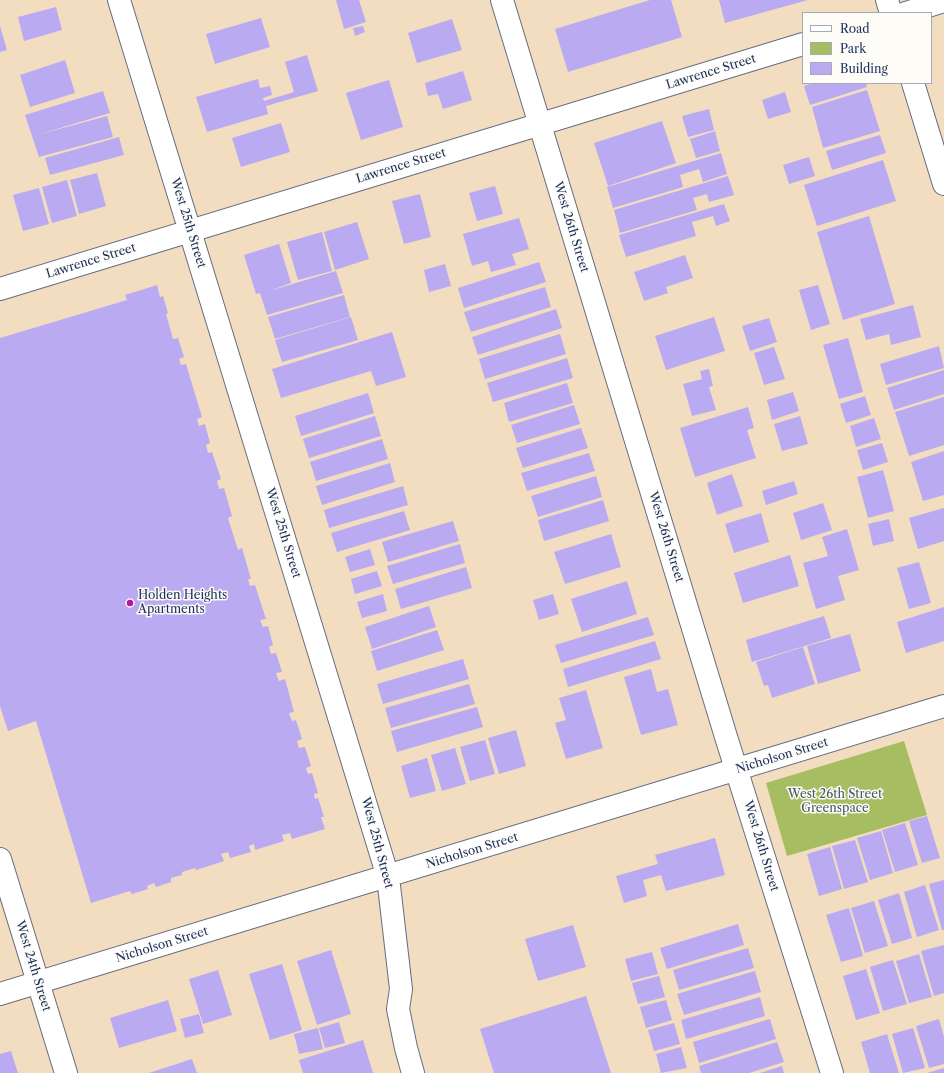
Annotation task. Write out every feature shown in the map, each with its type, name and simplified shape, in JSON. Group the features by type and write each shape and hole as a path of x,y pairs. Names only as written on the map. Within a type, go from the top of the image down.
{"street":[{"name":"West 25th Street","path":"119,0 388,877 401,989 398,1009 413,1073"},
{"name":"West 26th Street","path":"502,0 737,770 832,1073"},
{"path":"887,0 891,12"},
{"path":"909,12 944,1"},
{"name":"Lawrence Street","path":"0,289 802,44"},
{"path":"913,84 944,184"},
{"name":"Nicholson Street","path":"0,994 388,877 944,706"},
{"name":"West 24th Street","path":"0,859 66,1073"}],"green space":[{"name":"West 26th Street Greenspace","path":"904,741 927,815 787,856 766,783"}],"building":[{"path":"336,0 359,0 366,22 344,29"},
{"path":"650,0 671,0 682,37 568,72 555,29"},
{"path":"719,0 808,0 725,23"},
{"path":"56,7 62,30 24,41 18,17"},
{"path":"261,18 270,47 215,64 206,34"},
{"path":"452,19 462,50 417,63 408,33"},
{"path":"0,26 7,50 0,52"},
{"path":"363,26 365,32 355,36 353,28"},
{"path":"307,55 318,91 266,106 268,114 207,132 196,97 258,79 260,88 270,86 272,95 263,98 264,101 294,92 285,62"},
{"path":"65,60 75,93 30,107 20,75"},
{"path":"463,71 472,100 443,109 438,94 428,96 425,83"},
{"path":"389,80 403,127 361,140 346,93"},
{"path":"810,84 866,84 867,87 810,105 804,86"},
{"path":"867,90 880,131 823,148 812,107"},
{"path":"103,91 110,113 37,135 107,116 113,137 39,157 25,115"},
{"path":"785,92 791,112 768,119 762,100"},
{"path":"709,109 714,130 688,137 682,116"},
{"path":"662,121 676,163 608,186 594,143"},
{"path":"281,123 290,152 241,167 232,138"},
{"path":"715,131 720,151 696,158 690,139"},
{"path":"880,135 886,153 832,170 826,151"},
{"path":"119,137 124,155 50,175 45,158"},
{"path":"721,153 727,174 703,182 699,169 680,175 683,187 613,208 607,187"},
{"path":"809,157 815,176 789,184 783,165"},
{"path":"883,160 896,201 817,226 804,185"},
{"path":"97,173 106,206 79,214 70,180"},
{"path":"728,176 734,195 709,202 707,194 693,198 697,210 620,233 614,210"},
{"path":"67,180 77,216 52,223 42,187"},
{"path":"495,186 503,214 477,221 469,193"},
{"path":"39,188 49,224 23,231 13,195"},
{"path":"420,194 431,237 404,244 392,201"},
{"path":"724,204 730,221 716,226 713,216 692,222 696,236 626,257 619,235"},
{"path":"869,216 895,304 843,320 817,232"},
{"path":"519,218 529,249 512,254 516,265 491,272 488,261 472,266 463,234"},
{"path":"357,222 369,259 335,270 324,232"},
{"path":"322,232 332,271 298,280 287,242"},
{"path":"279,244 291,283 269,291 336,271 343,293 267,315 260,293 256,294 244,255"},
{"path":"685,255 693,278 666,287 668,293 644,301 634,272"},
{"path":"539,262 546,282 464,308 458,288"},
{"path":"445,264 451,286 429,292 424,270"},
{"name":"Holden Heights Apartments","path":"157,285 160,297 163,296 173,339 178,338 184,357 179,359 181,365 186,364 202,417 197,419 199,426 205,424 210,443 206,445 208,453 212,452 221,479 217,481 219,489 224,488 232,516 228,518 238,550 242,548 251,579 248,579 250,586 255,585 266,619 260,620 263,627 268,626 273,645 269,647 271,654 276,653 282,672 276,673 279,681 285,679 294,712 289,713 292,721 296,720 302,739 297,741 299,748 305,747 311,766 306,768 308,774 312,773 318,793 314,794 315,799 318,798 324,817 321,817 325,829 292,839 290,833 282,835 284,841 255,850 254,844 249,846 251,852 230,858 228,852 221,854 224,861 196,870 195,868 182,872 182,875 171,878 171,882 156,887 154,883 147,886 148,889 132,894 130,891 91,903 36,721 8,731 0,706 0,338 127,300 125,295"},
{"path":"818,285 830,324 811,330 799,290"},
{"path":"545,287 551,307 471,332 464,312"},
{"path":"344,295 350,317 275,339 268,317"},
{"path":"913,305 921,337 891,345 889,334 866,340 860,319"},
{"path":"556,309 562,328 478,355 472,337"},
{"path":"351,317 358,340 282,362 275,340"},
{"path":"714,317 725,351 666,370 655,336"},
{"path":"769,318 777,342 750,351 742,326"},
{"path":"392,332 406,377 376,386 371,371 281,398 272,369"},
{"path":"560,334 566,354 485,379 479,359"},
{"path":"848,338 863,392 839,399 823,345"},
{"path":"939,346 944,368 886,385 880,364"},
{"path":"774,347 785,379 764,385 754,353"},
{"path":"567,358 573,378 493,402 487,383"},
{"path":"709,369 713,386 709,387 716,410 692,416 683,384 702,379 700,371"},
{"path":"944,370 944,394 894,410 887,388"},
{"path":"567,383 573,403 509,422 504,403"},
{"path":"793,392 799,411 772,420 767,400"},
{"path":"368,393 374,413 301,436 295,416"},
{"path":"865,396 871,415 846,423 840,404"},
{"path":"944,397 944,445 909,456 895,412"},
{"path":"574,405 580,424 517,443 511,425"},
{"path":"748,407 754,428 747,430 756,458 695,477 680,428"},
{"path":"375,416 381,436 309,458 303,439"},
{"path":"800,416 808,444 782,451 774,424"},
{"path":"874,418 881,439 856,447 850,426"},
{"path":"581,428 588,448 523,468 516,448"},
{"path":"382,439 388,459 316,481 310,462"},
{"path":"882,443 888,462 863,470 857,450"},
{"path":"944,451 944,495 923,501 911,462"},
{"path":"589,453 595,471 527,491 521,473"},
{"path":"390,463 395,482 322,505 316,486"},
{"path":"883,470 894,511 868,518 857,477"},
{"path":"732,474 743,506 717,515 707,483"},
{"path":"596,476 602,497 538,517 531,496"},
{"path":"794,481 798,494 766,505 762,491"},
{"path":"403,486 408,505 329,528 324,510"},
{"path":"603,500 609,521 544,541 538,520"},
{"path":"823,503 832,530 801,540 793,513"},
{"path":"944,508 944,541 918,549 909,518"},
{"path":"404,511 410,530 337,552 331,533"},
{"path":"761,513 769,542 734,553 725,524"},
{"path":"889,519 894,541 873,546 868,524"},
{"path":"453,521 459,541 388,562 382,542"},
{"path":"847,529 859,570 838,576 845,600 816,609 803,563 828,556 822,537"},
{"path":"611,534 621,567 565,584 554,552"},
{"path":"460,544 465,563 393,584 387,566"},
{"path":"370,549 375,565 350,572 345,557"},
{"path":"790,555 799,586 743,603 734,573"},
{"path":"919,562 931,603 909,609 897,568"},
{"path":"466,567 472,588 401,609 395,589"},
{"path":"377,571 382,586 355,594 351,579"},
{"path":"627,581 637,614 582,632 571,599"},
{"path":"383,594 387,611 362,618 357,602"},
{"path":"553,594 559,614 539,620 533,600"},
{"path":"429,606 436,627 372,649 365,627"},
{"path":"944,607 944,641 906,653 897,622"},
{"path":"824,616 831,638 752,662 746,640"},
{"path":"648,617 654,635 561,663 555,645"},
{"path":"437,630 444,650 377,671 371,651"},
{"path":"850,634 861,671 818,684 807,646"},
{"path":"655,641 661,659 568,687 563,669"},
{"path":"803,647 815,684 772,698 768,685 764,686 756,662"},
{"path":"463,659 469,679 383,704 377,684"},
{"path":"651,669 657,692 668,689 678,725 641,735 624,677"},
{"path":"469,684 475,704 391,728 385,708"},
{"path":"586,690 603,748 566,759 555,723 566,720 559,698"},
{"path":"477,707 483,727 397,752 391,731"},
{"path":"516,730 526,766 499,774 488,738"},
{"path":"485,740 495,774 470,781 460,747"},
{"path":"455,748 466,784 442,791 431,755"},
{"path":"427,758 436,791 410,798 401,766"},
{"path":"927,816 940,858 922,863 909,821"},
{"path":"905,823 918,865 895,872 882,830"},
{"path":"881,831 893,873 870,880 857,838"},
{"path":"715,838 725,875 666,891 661,875 643,880 647,896 624,903 616,876 658,864 655,855"},
{"path":"855,840 868,882 844,889 832,846"},
{"path":"830,847 842,889 819,896 807,854"},
{"path":"944,880 944,930 942,930 929,884"},
{"path":"925,885 939,930 917,937 904,892"},
{"path":"899,893 912,938 892,944 878,900"},
{"path":"874,901 888,946 865,953 851,908"},
{"path":"849,908 863,956 841,962 826,915"},
{"path":"738,924 744,945 667,969 660,948"},
{"path":"573,925 586,967 538,981 525,939"},
{"path":"944,945 944,993 934,996 921,951"},
{"path":"748,948 754,968 679,990 673,970"},
{"path":"331,950 351,1014 317,1025 297,961"},
{"path":"652,952 658,974 631,981 625,959"},
{"path":"919,954 932,997 909,1003 896,961"},
{"path":"893,960 907,1004 883,1011 870,967"},
{"path":"282,964 302,1030 270,1040 249,974"},
{"path":"866,969 880,1013 856,1020 843,976"},
{"path":"218,970 232,1015 203,1024 189,979"},
{"path":"755,971 761,992 684,1015 677,994"},
{"path":"659,976 665,997 638,1004 632,983"},
{"path":"586,996 611,1073 494,1073 480,1029"},
{"path":"760,997 765,1016 686,1039 681,1020"},
{"path":"168,1000 177,1031 119,1048 110,1018"},
{"path":"666,1000 672,1020 646,1028 640,1007"},
{"path":"199,1014 204,1033 185,1038 180,1019"},
{"path":"770,1019 776,1039 699,1063 693,1042"},
{"path":"939,1019 944,1037 944,1064 929,1068 916,1026"},
{"path":"339,1022 345,1043 325,1048 319,1028"},
{"path":"674,1023 680,1044 654,1051 648,1030"},
{"path":"318,1028 323,1049 299,1054 294,1034"},
{"path":"913,1028 925,1068 903,1073 892,1034"},
{"path":"887,1034 899,1073 870,1073 861,1042"},
{"path":"363,1040 373,1073 303,1073 299,1060"},
{"path":"777,1042 784,1062 749,1073 701,1073 699,1066"},
{"path":"681,1047 687,1068 661,1073 656,1054"},
{"path":"11,1051 18,1073 0,1073 0,1054"},
{"path":"192,1059 197,1073 149,1073"},
{"path":"782,1066 784,1073 760,1073"},
{"path":"944,1068 944,1073 927,1073"}],"place":[{"name":"Holden Heights Apartments","path":"130,603"}]}
